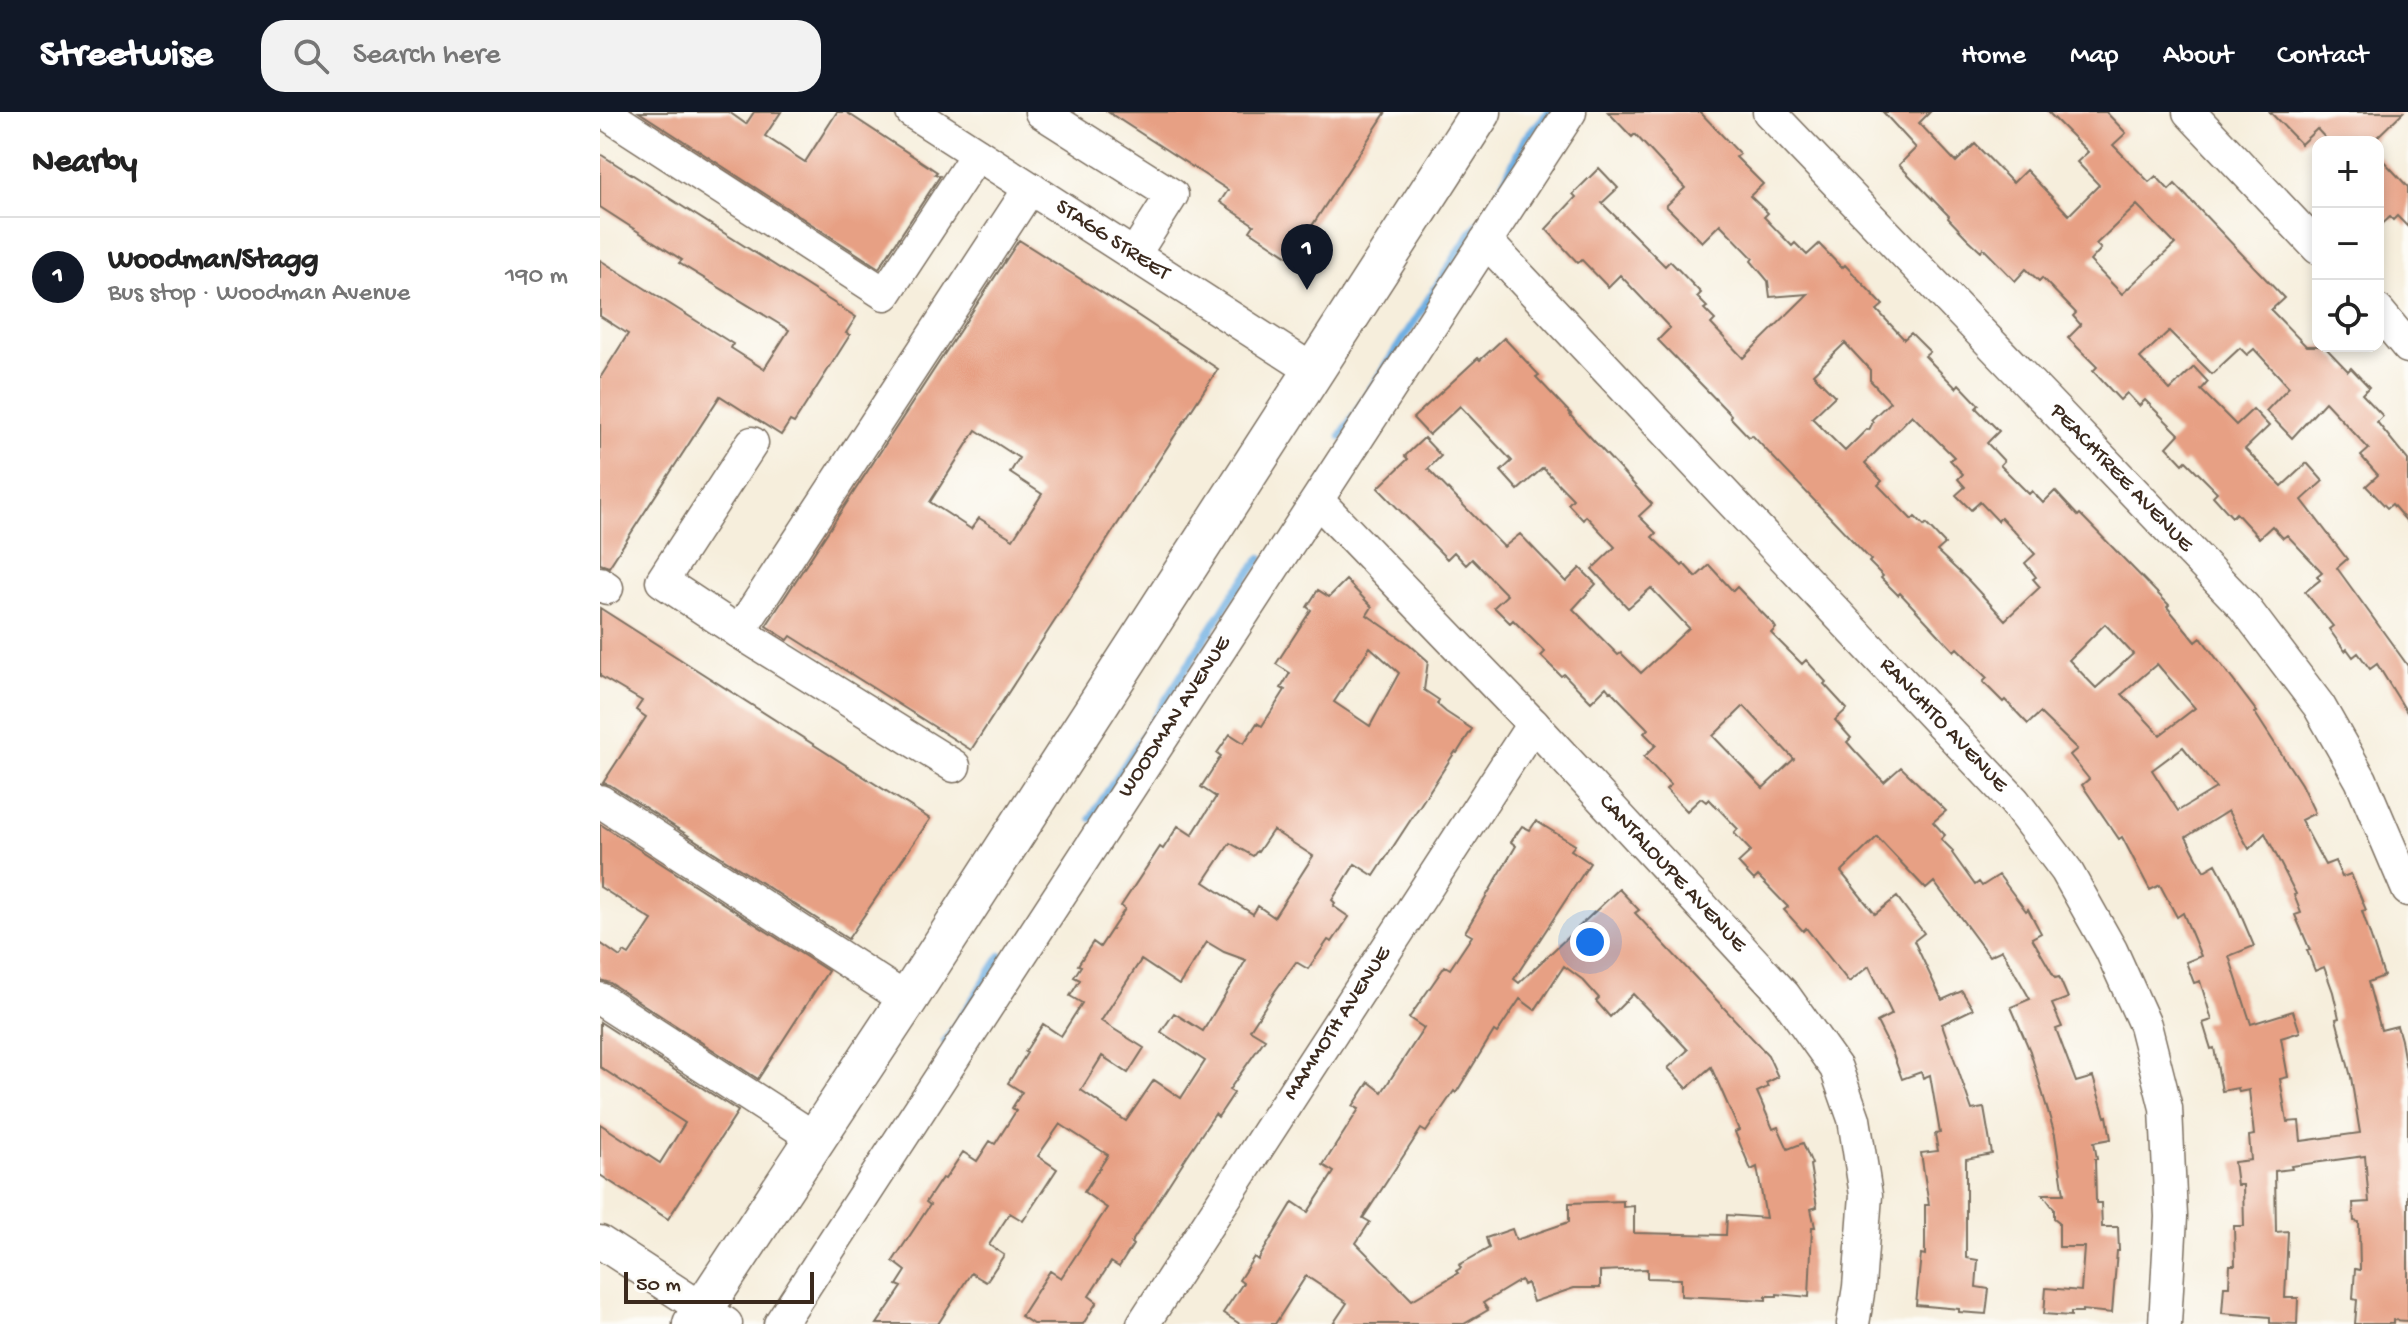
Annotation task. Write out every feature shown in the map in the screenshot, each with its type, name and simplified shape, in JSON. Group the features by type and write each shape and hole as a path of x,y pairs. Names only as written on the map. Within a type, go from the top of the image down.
{"main road":[{"path":"707,1319 816,1139 1481,112"}],"street":[{"path":"604,112 885,294 977,154"},
{"name":"STAGG STREET","path":"912,112 1314,371"},
{"path":"1041,112 1172,195 1134,255"},
{"name":"WOODMAN AVENUE","path":"780,1324 1570,112"},
{"name":"PEACHTREE AVENUE","path":"1769,112 2244,607 2319,706 2361,780 2408,890"},
{"path":"2189,112 2312,242"},
{"path":"739,632 1030,188"},
{"name":"RANCHITO AVENUE","path":"1486,241 2014,801 2066,870 2111,950 2145,1025 2166,1108 2171,1217 2165,1324"},
{"path":"2384,318 2408,347"},
{"path":"752,443 662,581 954,766"},
{"name":"CANTALOUPE AVENUE","path":"1318,501 1533,724 1784,995 1836,1068 1854,1119 1866,1195 1853,1324"},
{"name":"MAMMOTH AVENUE","path":"1143,1324 1533,724"},
{"path":"600,801 907,1000"},
{"path":"600,999 816,1139"},
{"path":"600,1242 707,1319"}],"building":[{"path":"639,112 729,112 746,124 754,112 781,112 765,136 805,162 837,112 846,112 940,176 879,268"},
{"path":"1108,112 1386,112 1291,258 1250,231 1254,225 1220,202 1228,190"},
{"path":"1608,112 1700,112 1740,154 1736,157 1763,184 1750,196 1768,213 1764,217 1792,246 1795,243 1807,255 1819,244 1842,268 1845,265 1883,305 1877,310 1904,339 1911,333 1930,352 1925,356 1956,388 1959,384 1979,405 1976,408 1999,431 1987,443 2004,461 2000,465 2029,494 2032,491 2043,503 2055,491 2078,516 2080,514 2169,605 2167,607 2196,642 2201,638 2257,712 2315,813 2301,820 2325,865 2335,861 2342,877 2351,874 2366,910 2362,911 2384,976 2368,982 2381,1030 2397,1026 2401,1040 2408,1080 2408,1321 2355,1324 2355,1269 2360,1270 2359,1222 2354,1221 2353,1203 2369,1202 2365,1156 2275,1171 2276,1232 2288,1231 2285,1298 2298,1298 2297,1324 2270,1323 2270,1317 2222,1313 2224,1286 2229,1286 2230,1265 2235,1265 2234,1226 2244,1226 2243,1185 2237,1185 2234,1162 2251,1160 2249,1136 2254,1135 2249,1090 2239,1092 2238,1088 2222,1091 2214,1048 2211,1049 2203,1023 2212,1020 2200,981 2194,983 2186,962 2201,956 2183,913 2177,917 2160,885 2150,890 2122,837 2119,839 2082,785 2089,779 2070,755 2077,749 2040,713 2028,724 1983,682 1987,678 1957,648 1954,651 1900,593 1898,595 1881,578 1883,576 1869,562 1871,560 1658,340 1670,328 1620,275 1608,287 1582,260 1578,263 1546,229 1576,197 1573,194 1599,168 1618,188 1602,203 1665,266 1670,261 1701,293 1697,297 1715,320 1711,324 1743,358 1808,294 1770,297 1768,281 1751,261 1753,258 1720,224 1702,242 1666,206 1685,188 1635,134 1632,137","holes":["1845,343 1870,370 1870,380 1890,402 1871,420 1869,430 1845,451 1812,418 1835,396 1813,374","1912,415 1954,457 1950,460 1963,474 1958,479 1965,487 1956,495 1971,510 1980,502 1998,521 2001,517 2035,554 2025,563 2040,587 2005,620 1937,551 1945,544 1926,524 1924,526 1915,517 1912,520 1878,485 1882,481 1865,463","2105,624 2133,654 2096,688 2069,660","2157,664 2195,708 2160,735 2122,694","2183,747 2216,788 2178,811 2152,770","2228,811 2249,849 2265,833 2296,894 2301,913 2295,915 2315,971 2324,967 2333,992 2360,1133 2301,1141 2299,1121 2287,1122 2280,1079 2288,1077 2281,1038 2300,1032 2293,1011 2251,1024 2229,956 2254,946 2216,864 2204,871 2186,837"]},
{"path":"1883,112 1930,112 1919,123 1956,162 1975,144 2013,183 2026,170 2069,215 2099,185 2077,162 2088,152 2048,112 2106,112 2126,133 2113,145 2149,182 2156,176 2169,190 2175,184 2284,298 2271,310 2306,346 2312,346 2312,352 2330,352 2369,387 2362,394 2383,416 2377,422 2408,460 2408,523 2392,504 2387,508 2366,486 2378,475 2361,456 2369,449 2325,402 2292,438 2266,411 2289,387 2254,349 2247,355 2240,348 2212,374 2169,331 2140,358 2170,390 2194,367 2208,382 2201,390 2236,425 2253,409 2269,426 2245,449 2282,486 2307,463 2323,481 2302,500 2347,559 2337,568 2408,666 2408,714 2377,664 2370,669 2358,653 2353,657 2347,649 2345,651 2329,629 2333,626 2305,592 2320,580 2317,576 2322,572 2287,535 2283,538 2272,526 2259,538 2236,513 2232,517 2213,496 2217,492 2167,447 2179,434 2145,400 2139,406 2127,393 2120,400 2093,371 2097,367 2068,338 2081,325 2073,316 2076,313 2042,278 2039,281 2026,269 2015,281 1983,248 1981,251 1967,238 1899,165 1916,148","holes":["2137,205 2175,244 2122,294 2090,261 2101,249 2096,244"]},
{"path":"2270,112 2403,112 2378,136 2323,136 2317,129 2301,144"},
{"path":"600,154 856,317 846,333 850,335 831,365 794,423 790,421 781,435 720,396 609,567 600,564 600,378 628,334 600,316 600,260 733,344 731,348 764,369 789,330 679,263 682,260 600,207"},
{"path":"2384,161 2408,187 2408,227 2397,216 2393,220 2390,217 2384,222"},
{"path":"1019,240 1218,369 971,750 791,636 788,640 766,626","holes":["976,430 1019,458 1010,473 1042,494 1013,539 979,518 971,529 930,502"]},
{"path":"1504,338 1652,504 1639,516 1656,533 1652,537 1696,577 1709,565 1733,591 1737,587 1774,625 1776,628 1771,633 1802,664 1806,660 1847,709 1835,720 1851,738 1847,742 1855,751 1884,782 1901,767 1946,811 1933,822 1945,835 1941,839 1953,851 1975,885 1979,882 1982,886 1999,875 2026,911 2028,909 2041,933 2032,938 2055,978 2059,977 2068,998 2052,1004 2062,1027 2056,1029 2076,1082 2093,1077 2107,1116 2111,1139 2094,1142 2097,1159 2096,1203 2101,1203 2102,1227 2118,1227 2119,1251 2112,1313 2082,1310 2071,1312 2071,1316 2044,1314 2046,1288 2081,1291 2084,1247 2059,1247 2059,1222 2043,1194 2064,1194 2055,1135 2030,1051 2011,1007 2030,999 2002,950 1989,956 1934,882 1926,889 1877,837 1841,872 1875,914 1897,897 1924,933 1914,941 1942,1000 1962,991 1973,1009 1942,1024 1972,1110 1984,1108 1992,1154 1966,1159 1966,1258 1978,1260 1976,1287 1989,1289 1986,1314 1916,1305 1921,1254 1925,1255 1925,1205 1929,1205 1921,1153 1938,1151 1935,1134 1940,1133 1930,1075 1923,1078 1921,1072 1902,1079 1877,1022 1892,1014 1869,966 1849,982 1806,928 1803,931 1784,910 1788,907 1758,876 1754,880 1738,863 1751,851 1734,833 1738,829 1709,799 1706,802 1701,798 1687,811 1666,789 1671,785 1644,757 1656,745 1644,733 1648,729 1606,687 1591,702 1564,674 1561,676 1541,656 1545,652 1513,620 1510,623 1494,607 1507,595 1472,559 1466,565 1454,552 1447,559 1378,488 1408,459 1405,456 1424,438 1441,456 1428,469 1504,547 1520,534 1566,582 1580,568 1596,584 1573,609 1618,655 1621,653 1641,673 1689,628 1651,588 1628,608 1592,569 1615,547 1586,516 1583,520 1568,504 1573,499 1543,468 1518,490 1501,471 1512,461 1460,406 1429,435 1413,418 1478,358 1480,360","holes":["1744,706 1794,759 1763,788 1713,736"]},
{"path":"1346,580 1372,607 1367,615 1428,661 1424,690 1439,700 1437,704 1446,712 1472,729 1374,876 1355,864 1332,900 1335,903 1333,906 1349,917 1308,969 1296,962 1275,991 1250,1030 1265,1039 1229,1090 1234,1093 1218,1117 1215,1114 1187,1156 1119,1267 1111,1262 1089,1296 1097,1302 1083,1324 1033,1324 1021,1316 1050,1271 1061,1278 1107,1208 1084,1192 1108,1155 1060,1124 1038,1156 1057,1169 1023,1221 1010,1213 989,1245 1004,1255 986,1282 971,1273 938,1324 877,1324 902,1287 897,1285 906,1271 893,1261 930,1205 926,1202 963,1152 977,1161 990,1141 995,1144 1016,1111 1012,1108 1022,1092 1008,1083 1025,1052 1043,1024 1061,1036 1082,1003 1070,996 1080,980 1074,977 1081,966 1078,965 1093,942 1100,947 1125,909 1121,906 1160,847 1163,849 1178,826 1192,835 1216,797 1201,787 1221,756 1217,753 1230,734 1244,743 1257,723 1262,726 1285,690 1281,688 1290,673 1276,664 1311,610 1307,607 1318,590 1329,597","holes":["1370,647 1399,673 1370,726 1334,702","1273,830 1313,856 1274,917 1258,906 1253,914 1204,882 1230,843 1253,856","1207,942 1246,960 1203,1031 1174,1013 1161,1032 1205,1061 1181,1098 1154,1080 1126,1121 1081,1090 1102,1056 1128,1073 1144,1048 1101,1021 1141,960 1179,985"]},
{"path":"600,608 930,819 848,939 603,783 646,717 636,710 642,701 600,676"},
{"path":"1536,821 1575,845 1571,850 1590,863 1514,979 1519,983 1619,889 1639,910 1635,913 1768,1055 1778,1077 1757,1092 1773,1129 1778,1127 1788,1149 1803,1143 1812,1164 1817,1207 1811,1209 1815,1227 1812,1227 1809,1297 1777,1294 1766,1296 1766,1300 1681,1296 1681,1279 1647,1278 1647,1269 1600,1271 1600,1288 1574,1288 1533,1302 1527,1283 1523,1285 1521,1280 1483,1303 1488,1310 1464,1324 1333,1324 1347,1303 1306,1276 1275,1324 1240,1324 1223,1313 1243,1283 1239,1280 1254,1257 1258,1260 1293,1202 1308,1212 1334,1172 1323,1165 1359,1109 1353,1106 1369,1082 1382,1092 1424,1028 1409,1018 1445,966 1450,969 1472,936 1465,932 1516,846 1511,842 1522,826 1530,830","holes":["1564,966 1583,980 1610,1017 1633,994 1658,1018 1688,1050 1668,1068 1687,1088 1711,1067 1739,1130 1735,1132 1751,1170 1757,1167 1766,1218 1727,1215 1726,1235 1634,1233 1634,1206 1623,1207 1623,1201 1569,1203 1569,1222 1516,1240 1512,1229 1486,1238 1489,1248 1459,1265 1458,1273 1412,1300 1356,1243 1370,1222 1363,1218 1421,1129 1426,1132 1454,1091 1456,1093 1494,1031 1497,1033 1520,999 1535,1010"]},
{"path":"600,824 828,971 758,1079 610,983 600,980 600,943 620,957 624,952 629,955 652,920 600,887"},
{"path":"600,1022 738,1111 668,1219 600,1175 600,1124 660,1163 685,1123 600,1067"}],"waterway":[{"path":"1496,199 1525,138 1549,112"},
{"path":"1341,436 1484,217"},
{"path":"1091,818 1233,594 1261,558"},
{"path":"945,1042 1001,956"}],"place":[{"name":"Woodman/Stagg","path":"1307,290"}]}
